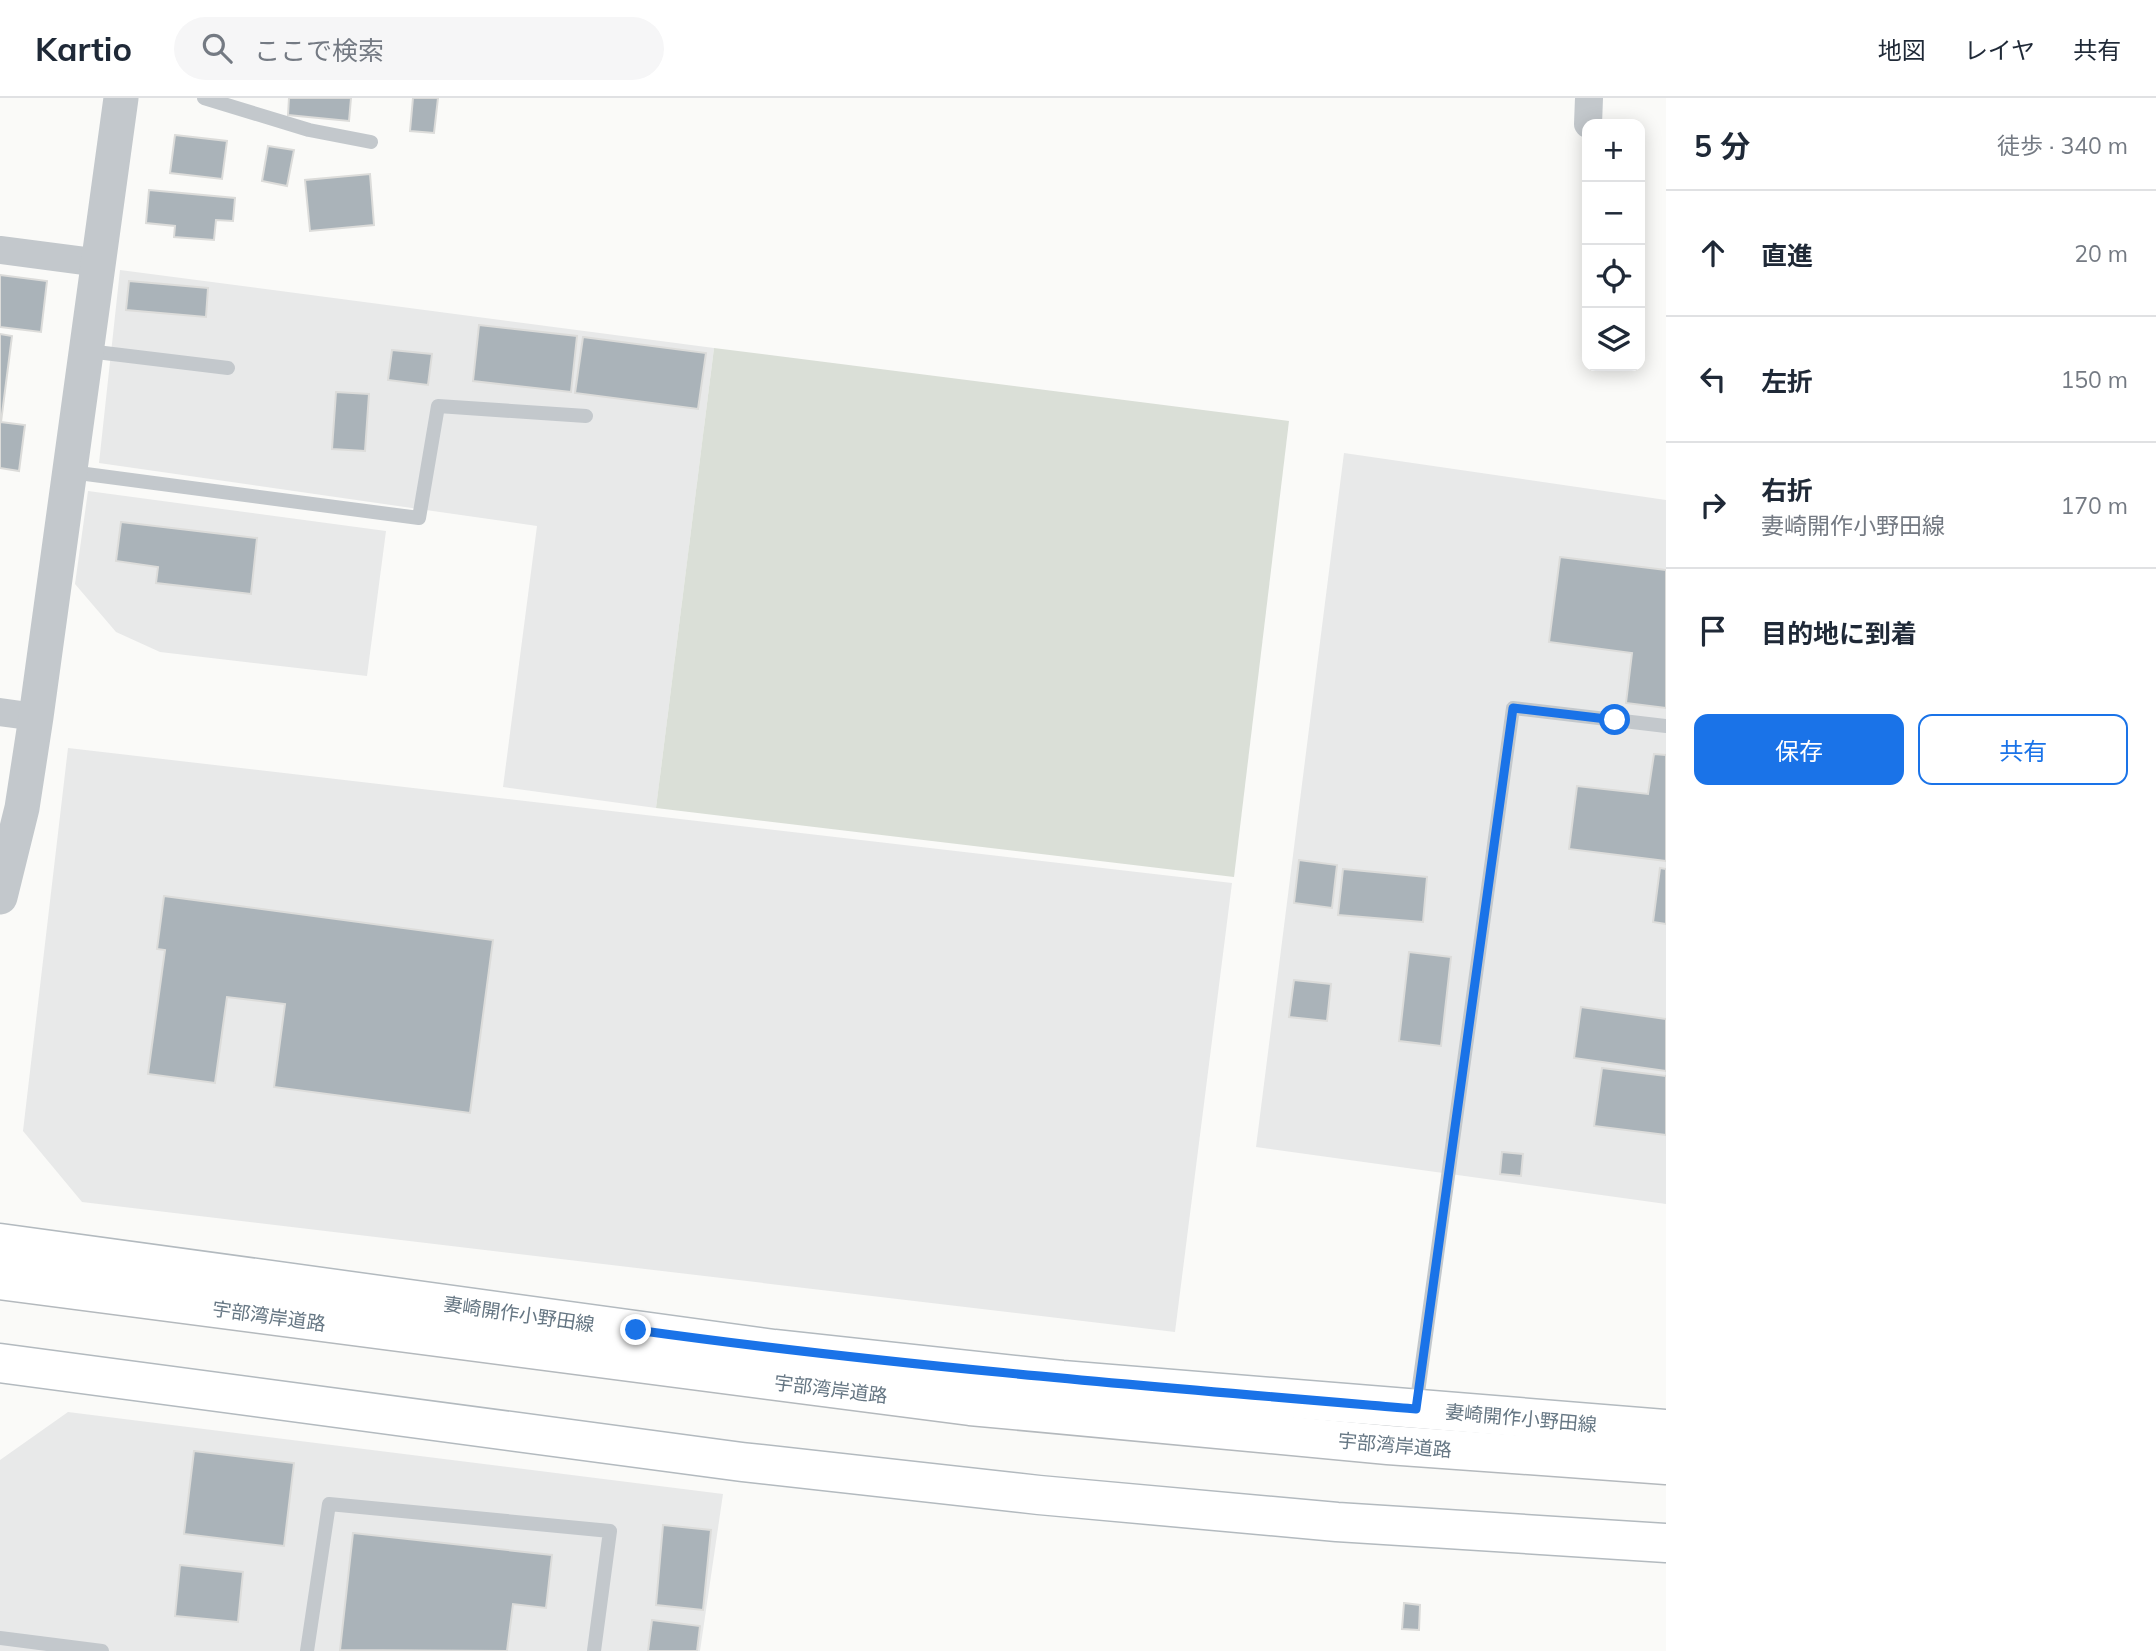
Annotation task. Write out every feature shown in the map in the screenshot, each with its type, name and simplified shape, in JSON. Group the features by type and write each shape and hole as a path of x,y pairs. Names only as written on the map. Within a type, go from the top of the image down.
{"main road":[{"name":"妻崎開作小野田線","path":"0,1243 774,1349 1062,1380 1666,1429"},
{"name":"宇部湾岸道路","path":"0,1280 970,1406 1388,1445 1666,1465"},
{"path":"0,1363 742,1462 1039,1495 1337,1522 1666,1544"}],"street":[{"path":"0,897 22,808 36,717 121,98"},
{"path":"1588,119 1589,98"},
{"path":"0,250 100,263"},
{"path":"0,712 36,717"}],"lane":[{"path":"204,98 309,130 371,142"},
{"path":"88,351 228,368"},
{"path":"71,472 419,518 438,406 586,416"},
{"path":"1416,1409 1513,708 1666,726"},
{"path":"307,1651 329,1504 610,1531 594,1651"},
{"path":"0,1638 102,1651"}],"shaded area":[{"path":"120,270 714,348 656,808 503,787 537,526 99,463"},
{"path":"714,348 1289,421 1234,877 656,808"},
{"path":"1344,453 1666,500 1666,1204 1256,1147"},
{"path":"88,491 386,531 367,676 160,652 116,632 75,584"},
{"path":"68,748 1232,883 1175,1332 82,1202 23,1131"},
{"path":"68,1412 723,1494 700,1651 0,1651 0,1460"}],"building":[{"path":"289,98 351,98 349,121 288,115"},
{"path":"413,98 438,98 434,133 410,131"},
{"path":"175,135 227,141 222,179 170,173"},
{"path":"268,146 294,150 287,186 262,181"},
{"path":"370,174 374,225 310,231 305,180"},
{"path":"149,190 235,198 233,221 216,220 214,240 174,237 175,226 146,223"},
{"path":"0,275 47,281 41,332 0,327"},
{"path":"129,281 208,288 206,317 126,310"},
{"path":"479,325 577,336 571,392 473,381"},
{"path":"0,334 12,336 1,422 25,425 19,471 0,468"},
{"path":"583,337 706,353 698,409 575,393"},
{"path":"392,350 432,354 428,385 388,380"},
{"path":"336,392 369,394 365,451 332,449"},
{"path":"121,522 257,538 251,594 156,583 158,567 116,561"},
{"path":"1560,557 1666,570 1666,708 1626,703 1632,653 1549,642"},
{"path":"1654,754 1666,755 1666,861 1569,849 1577,786 1648,794"},
{"path":"1299,860 1337,865 1332,908 1294,903"},
{"path":"1660,868 1666,869 1666,924 1653,922"},
{"path":"1343,869 1427,877 1423,922 1338,915"},
{"path":"164,896 493,940 470,1113 274,1087 285,1004 227,997 215,1083 148,1074 165,950 157,949"},
{"path":"1409,952 1451,957 1441,1046 1399,1041"},
{"path":"1294,980 1331,984 1327,1021 1289,1017"},
{"path":"1581,1007 1666,1019 1666,1071 1574,1058"},
{"path":"1602,1068 1666,1076 1666,1135 1594,1126"},
{"path":"1502,1152 1523,1154 1521,1176 1500,1174"},
{"path":"194,1451 294,1463 284,1546 184,1534"},
{"path":"663,1525 711,1530 703,1610 656,1605"},
{"path":"353,1533 552,1555 546,1608 513,1604 507,1651 340,1650"},
{"path":"180,1565 243,1572 238,1622 175,1616"},
{"path":"1404,1603 1420,1605 1419,1630 1402,1629"},
{"path":"652,1620 700,1626 697,1651 648,1651"}],"route":[{"path":"636,1330 774,1349 1062,1380 1416,1409 1513,708 1615,720"}]}
